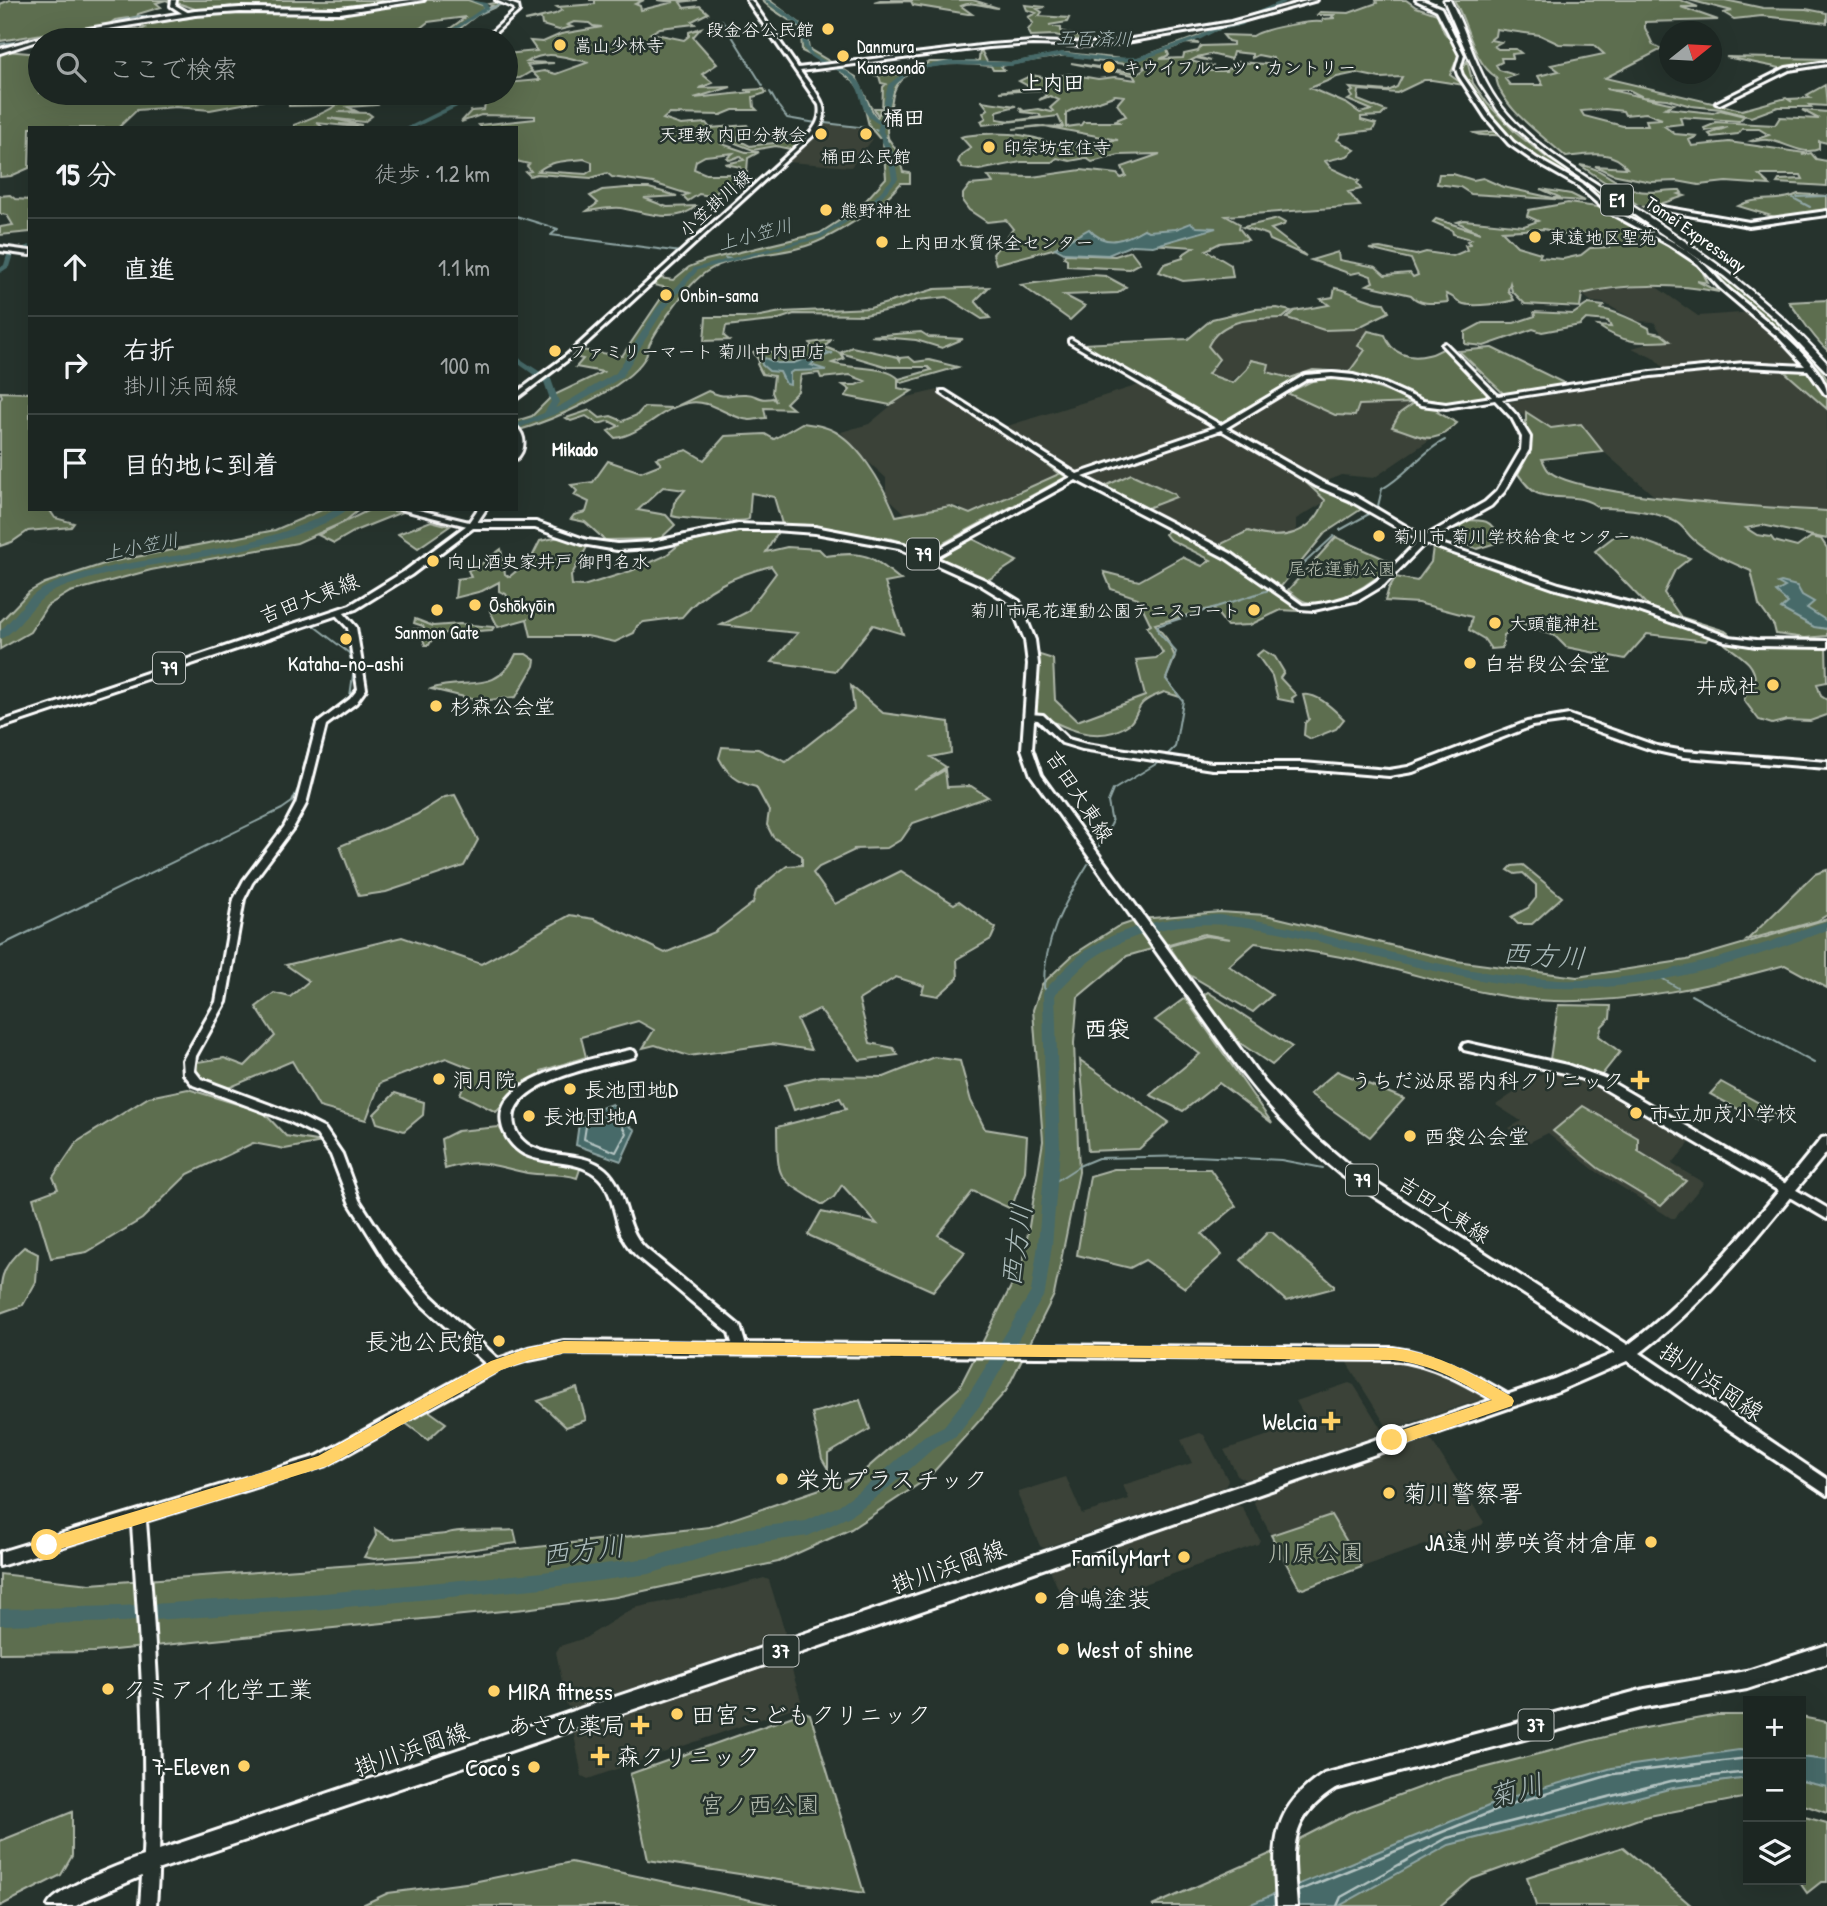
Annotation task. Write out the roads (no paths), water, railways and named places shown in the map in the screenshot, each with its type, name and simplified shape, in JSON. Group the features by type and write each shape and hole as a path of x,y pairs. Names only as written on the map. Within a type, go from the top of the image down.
{"highway":[{"name":"Tomei Expressway","path":"1450,0 1490,87 1523,126 1563,159 1742,280 1794,325 1827,359"},
{"name":"Tomei Expressway","path":"1450,0 1478,75 1491,97 1517,127 1558,159 1746,289 1787,325 1827,369"}],"main road":[{"path":"107,28 187,14 240,10 340,11 422,0"},
{"path":"0,51 28,44"},
{"name":"吉田大東線","path":"0,724 339,613 379,593 459,537 471,525 536,525 585,542 617,547 652,545 738,527 774,527 869,539 901,546 929,557 1014,601 1030,640 1033,664 1027,749 1036,775 1272,1103 1308,1142 1346,1171 1628,1353"},
{"path":"1628,1353 1696,1298 1827,1142"},
{"name":"掛川浜岡線","path":"58,1906 79,1893 153,1862 1558,1384 1628,1353 1827,1488"},
{"name":"37","path":"1287,1906 1283,1846 1287,1826 1301,1803 1313,1791 1331,1782 1645,1698 1747,1680 1827,1654"}],"street":[{"path":"174,0 173,5 187,14"},
{"name":"小笠掛川線","path":"518,396 547,375 796,150 820,125 824,116 822,109 750,0"},
{"path":"796,70 989,46 1031,43 1103,45 1245,19 1315,0"},
{"path":"1418,0 1439,9 1462,55 1460,75 1498,129 1534,159 1580,185 1601,205 1696,260 1717,282 1767,321 1811,368 1827,393"},
{"path":"499,28 517,13 517,8 502,1"},
{"path":"1718,103 1788,69 1827,63"},
{"path":"1592,206 1617,212"},
{"path":"1651,207 1749,224 1827,213"},
{"path":"0,249 28,253"},
{"path":"1071,341 1221,428 1424,540 1538,581 1639,608 1728,639 1756,643 1827,644"},
{"path":"943,392 1076,477 1212,546 1300,607 1307,608 1356,598 1381,583 1424,540 1488,504 1500,492 1525,450 1526,437 1523,429 1499,398 1445,345"},
{"path":"929,557 1076,477 1221,428 1297,380 1314,376 1344,376 1368,380 1430,405 1453,406 1651,374 1720,367 1811,368"},
{"path":"518,435 521,447 518,453"},
{"path":"412,511 471,525 481,511"},
{"path":"339,613 352,627 355,638 361,681 359,695 322,724 301,804 288,828 248,882 239,900 221,1002 187,1064 189,1073 197,1082 293,1118 321,1132 336,1154 354,1201 390,1258 426,1300 496,1365"},
{"path":"1029,718 1040,717 1065,741 1085,747 1212,766 1303,766 1389,773 1410,770 1538,721 1569,718 1670,752 1827,765"},
{"path":"1468,1047 1557,1066 1588,1076 1827,1214"},
{"path":"630,1054 528,1086 513,1097 508,1107 508,1129 519,1144 530,1151 590,1164 603,1174 612,1187 629,1238 641,1252 735,1330 740,1348"},
{"path":"0,1559 322,1461 496,1365 529,1354 564,1347 1405,1355 1422,1357 1448,1367 1507,1401"},
{"path":"138,1516 152,1716 153,1862 148,1906"}],"water":[{"path":"1191,223 1197,227 1216,228 1153,246 1132,245 1108,255 1064,253 1055,248 1089,229 1102,239 1115,240 1144,229 1176,229"},
{"path":"822,352 833,353 819,358 811,365 826,370 793,371 790,373 790,385 786,384 780,372 769,371 762,365 761,360 765,358 777,363 794,363"},
{"path":"1778,583 1797,586 1802,595 1814,602 1807,608 1827,621 1827,629 1814,627 1781,609 1788,603 1776,592 1785,587"},
{"path":"612,1104 626,1117 626,1123 635,1130 621,1161 576,1145 580,1116"},
{"path":"1743,1750 1743,1779 1673,1788 1449,1845 1339,1906 1246,1906 1508,1798 1612,1768"},
{"path":"1806,1758 1827,1760 1827,1787 1806,1782"}],"waterway":[{"path":"456,28 486,8 484,4 471,0"},
{"path":"478,14 509,0"},
{"name":"上小笠川","path":"765,0 801,26 805,33 805,46 811,55 837,67 856,81 870,117 882,124"},
{"name":"五百済川","path":"882,124 891,85 911,69 950,63 1011,64 1062,54 1109,60 1138,59 1199,38 1214,30 1241,24 1246,18 1288,0"},
{"path":"97,27 139,16 166,16"},
{"path":"722,20 763,86"},
{"path":"0,44 28,41"},
{"path":"770,92 778,106"},
{"path":"413,126 455,105"},
{"path":"779,107 787,118 816,123"},
{"path":"825,123 867,128"},
{"name":"上小笠川","path":"518,426 563,408 619,375 660,310 696,269 819,237 871,205 895,179 891,155 880,131 882,124"},
{"name":"上小笠川","path":"875,129 880,131"},
{"path":"1797,197 1827,196"},
{"path":"1793,198 1810,207"},
{"path":"518,217 558,229 551,235 681,252"},
{"path":"0,271 7,266 10,253 28,248"},
{"name":"上小笠川","path":"725,258 731,259"},
{"path":"518,359 548,381 555,402 547,414"},
{"path":"1378,506 1382,489 1445,440"},
{"name":"上小笠川","path":"0,636 36,598 50,589 86,576 124,567 274,539 310,527 340,511"},
{"path":"1340,530 1369,514"},
{"path":"1300,567 1334,536"},
{"path":"1165,757 1175,747 1183,701 1166,679 1176,652 1158,632 1157,626 1269,590"},
{"path":"314,626 349,653 353,668"},
{"path":"300,782 315,724 350,696 353,675"},
{"path":"1099,846 1112,823 1108,802 1113,790 1161,761"},
{"path":"0,946 282,809 292,802 298,789"},
{"path":"1049,993 1044,988 1051,938 1063,908 1088,864"},
{"name":"西方川","path":"0,1617 121,1614 325,1601 543,1580 649,1566 749,1536 808,1528 844,1511 880,1485 930,1441 950,1431 975,1399 1038,1293 1053,1148 1049,993 1087,956 1130,935 1175,922 1218,919 1240,921 1284,929 1453,971 1506,980 1560,984 1629,980 1696,968 1762,949 1827,925"},
{"path":"1658,976 1678,988"},
{"path":"1691,995 1814,1063"},
{"path":"1050,1185 1081,1165 1098,1158 1195,1156 1281,1160 1323,1168"}],"tunnel":[{"path":"1619,210 1651,207"}],"place":[{"name":"段金谷公民館","path":"828,29"},
{"name":"嵩山少林寺","path":"560,45"},
{"name":"Danmura Kanseondō","path":"843,56"},
{"name":"キウイフルーツ・カントリー","path":"1109,67"},
{"name":"天理教 内田分教会","path":"821,134"},
{"name":"桶田公民館","path":"866,134"},
{"name":"印宗坊宝住寺","path":"989,147"},
{"name":"熊野神社","path":"826,210"},
{"name":"東遠地区聖苑","path":"1535,237"},
{"name":"上内田水質保全センター","path":"882,242"},
{"name":"Onbin-sama","path":"666,295"},
{"name":"ファミリーマート 菊川中内田店","path":"555,351"},
{"name":"菊川市 菊川学校給食センター","path":"1379,536"},
{"name":"向山酒史家井戸 御門名水","path":"433,561"},
{"name":"Ōshōkyōin","path":"475,605"},
{"name":"Sanmon Gate","path":"437,610"},
{"name":"菊川市尾花運動公園テニスコート","path":"1254,610"},
{"name":"大頭龍神社","path":"1495,623"},
{"name":"Kataha-no-ashi","path":"346,639"},
{"name":"白岩段公会堂","path":"1470,663"},
{"name":"井成社","path":"1773,685"},
{"name":"杉森公会堂","path":"436,706"},
{"name":"洞月院","path":"439,1079"},
{"name":"うちだ泌尿器内科クリニック","path":"1640,1080"},
{"name":"長池団地D","path":"570,1089"},
{"name":"市立加茂小学校","path":"1636,1113"},
{"name":"長池団地A","path":"529,1116"},
{"name":"西袋公会堂","path":"1410,1136"},
{"name":"長池公民館","path":"499,1341"},
{"name":"Welcia","path":"1331,1421"},
{"name":"栄光プラスチック","path":"782,1479"},
{"name":"菊川警察署","path":"1389,1493"},
{"name":"JA遠州夢咲資材倉庫","path":"1651,1542"},
{"name":"FamilyMart","path":"1184,1557"},
{"name":"倉嶋塗装","path":"1041,1598"},
{"name":"West of shine","path":"1063,1649"},
{"name":"クミアイ化学工業","path":"108,1689"},
{"name":"MIRA fitness","path":"494,1691"},
{"name":"田宮こどもクリニック","path":"677,1714"},
{"name":"あさひ薬局","path":"640,1725"},
{"name":"森クリニック","path":"600,1756"},
{"name":"7-Eleven","path":"244,1766"},
{"name":"Coco's","path":"534,1767"}],"district":[{"name":"上内田","path":"1053,82"},
{"name":"桶田","path":"904,117"},
{"name":"Mikado","path":"575,449"},
{"name":"西袋","path":"1107,1028"}],"park label":[{"name":"尾花運動公園","path":"1342,568"},
{"name":"川原公園","path":"1316,1552"},
{"name":"宮ノ西公園","path":"760,1804"}],"water label":[{"name":"菊川","path":"1516,1790"}]}
